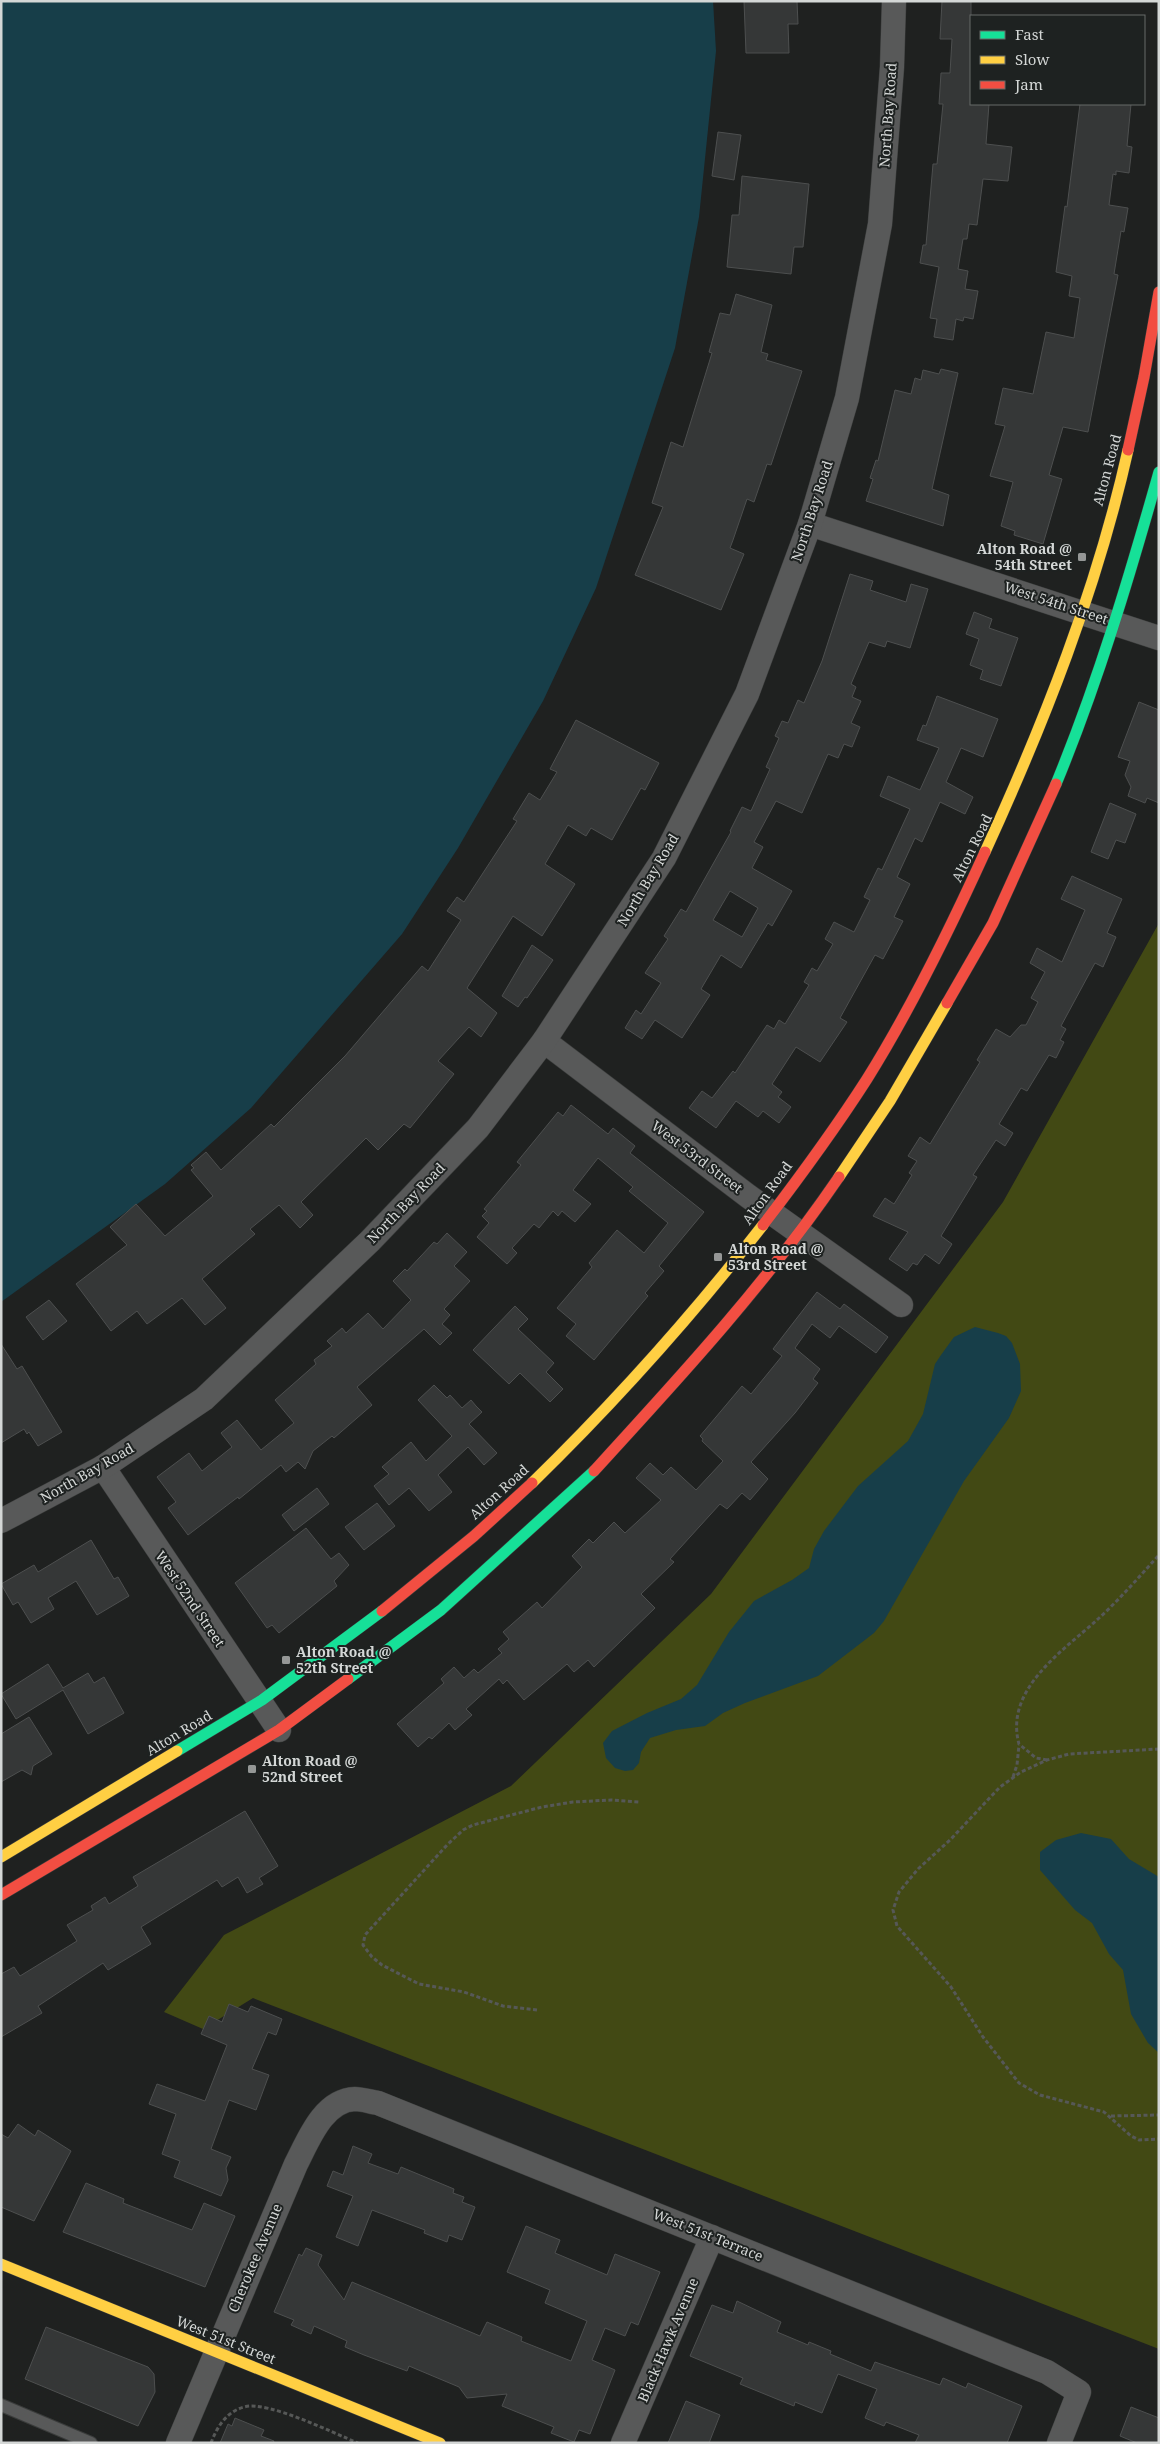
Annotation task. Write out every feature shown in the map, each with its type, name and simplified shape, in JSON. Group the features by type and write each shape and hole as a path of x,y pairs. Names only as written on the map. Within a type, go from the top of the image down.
{"main road":[{"name":"Alton Road","path":"1,1857 259,1702 414,1586 504,1509 576,1441 691,1317 772,1214 883,1052 961,905 1011,801 1052,700 1084,612 1129,450 1151,346 1159,292"},
{"path":"1,1895 279,1730 441,1610 587,1479 720,1334 800,1234 890,1101 993,923 1038,827 1084,716 1116,622 1159,472"},
{"name":"West 51st Street","path":"1,2264 440,2443"}],"street":[{"name":"North Bay Road","path":"1,1521 103,1467 204,1399 370,1241 478,1128 544,1041 664,858 747,694 810,524 846,398 880,224 892,67 894,1"},
{"name":"West 54th Street","path":"810,524 1116,622 1159,638"},
{"name":"West 53rd Street","path":"544,1041 772,1214 901,1305"},
{"name":"West 52nd Street","path":"103,1467 279,1730"},
{"name":"West 51st Terrace","path":"333,2106 354,2099 378,2103 1047,2372 1079,2392 1058,2443"},
{"name":"Cherokee Avenue","path":"178,2443 215,2351 296,2164 317,2125 333,2106"},
{"name":"Black Hawk Avenue","path":"624,2443 712,2237"}],"lane":[{"path":"1,2405 91,2443"}],"path":[{"path":"1012,1778 1017,1766 1019,1744 1016,1734 1016,1714 1028,1690 1059,1653 1099,1618 1159,1555"},
{"path":"1019,1744 1036,1758 1047,1760"},
{"path":"1159,1749 1084,1752 1047,1760 1012,1778 906,1882 895,1901 894,1918 905,1936 951,1987 983,2037 1019,2082 1040,2095 1090,2108 1110,2116 1131,2136 1139,2140 1159,2139"},
{"path":"536,2010 503,2006 464,1992 419,1984 408,1980 372,1957 363,1945 364,1935 462,1830 473,1825 542,1807 573,1802 611,1800 639,1802"},
{"path":"1110,2116 1159,2115"},
{"path":"211,2443 224,2418 244,2406 258,2405 281,2412 358,2443"}],"green space":[{"path":"1159,923 1159,2349 253,1998 203,2029 164,2012 224,1935 511,1786 711,1594 1003,1202"}],"water":[{"path":"1,1 713,1 716,51 699,217 675,348 596,588 543,701 458,848 402,934 251,1108 165,1184 1,1302"},
{"path":"975,1327 1006,1336 1012,1343 1020,1364 1021,1391 1009,1418 964,1481 884,1621 874,1633 818,1676 745,1703 723,1713 705,1726 676,1730 650,1738 641,1752 639,1763 633,1770 625,1771 615,1768 606,1758 603,1743 612,1731 647,1713 681,1699 697,1685 729,1632 754,1601 792,1580 809,1568 814,1549 824,1531 858,1486 908,1441 923,1414 935,1364 941,1355 954,1337"},
{"path":"1081,1833 1111,1839 1129,1859 1159,1877 1159,2053 1148,2043 1131,2014 1123,1970 1109,1954 1092,1923 1075,1910 1040,1870 1040,1852 1056,1840"}],"building":[{"path":"744,1 797,1 798,24 788,24 789,53 746,53"},
{"path":"942,1 971,1 970,105 989,105 986,144 1012,147 1008,181 983,179 977,225 969,224 967,239 963,239 958,269 968,271 965,289 978,291 973,319 964,317 963,321 956,319 953,340 934,337 937,319 930,318 939,267 920,263 923,245 926,245 933,164 937,164 943,104 939,104 941,73 950,73 952,39 940,39"},
{"path":"1080,105 1131,105 1127,146 1132,147 1129,173 1116,171 1116,175 1113,174 1109,205 1128,208 1124,232 1121,231 1114,274 1118,275 1088,432 1063,427 1049,475 1062,479 1043,544 1014,535 1015,531 1001,526 1013,482 990,476 1005,426 995,424 1003,388 1033,394 1046,332 1074,338 1080,298 1069,296 1072,276 1056,272 1065,206 1067,207"},
{"path":"718,132 741,135 734,180 712,176"},
{"path":"742,176 809,184 803,247 794,247 791,274 727,267 732,215 739,215"},
{"path":"736,294 772,305 761,352 768,354 766,360 802,371 771,465 767,464 754,502 747,499 730,548 744,554 721,610 635,575 663,507 652,503 671,442 683,447 712,353 709,352 720,313 730,315"},
{"path":"941,369 958,373 932,489 949,495 943,526 866,501 873,479 870,478 876,460 878,461 895,390 911,394 915,378 921,380 923,370 939,374"},
{"path":"850,574 873,581 870,590 906,602 911,584 928,589 910,648 887,641 885,647 869,642 851,684 856,687 852,697 861,701 851,723 860,727 852,747 844,744 838,758 828,754 802,813 776,801 754,842 763,847 752,868 792,891 772,926 768,923 741,968 721,955 701,989 710,995 682,1038 655,1020 642,1039 625,1028 636,1010 641,1014 661,983 645,973 668,939 664,936 681,909 686,912 731,832 742,807 751,811 770,769 766,767 779,738 775,736 782,721 788,723 798,700 804,703 822,661","holes":["730,891 758,908 742,937 713,920"]},
{"path":"974,612 992,619 989,628 1018,638 1001,686 980,679 983,670 970,665 979,639 966,634"},
{"path":"937,696 998,719 983,757 961,748 946,782 973,797 965,814 940,802 922,842 915,838 897,877 910,884 894,917 903,921 883,959 875,955 840,1018 847,1022 820,1062 796,1047 772,1084 782,1092 778,1097 791,1107 779,1123 763,1111 758,1117 736,1101 716,1128 689,1108 702,1091 712,1098 733,1071 735,1073 767,1025 774,1029 779,1020 785,1024 809,985 804,982 812,968 817,971 833,944 825,939 834,922 854,932 870,900 864,897 878,868 882,870 910,809 880,796 888,776 920,790 939,748 917,740 923,725 926,726"},
{"path":"1139,702 1159,710 1159,803 1147,798 1145,803 1128,796 1131,787 1125,775 1130,761 1118,757"},
{"path":"576,720 659,763 645,790 641,788 612,840 591,828 586,836 568,825 545,864 575,884 542,936 513,916 467,988 497,1013 481,1037 469,1027 438,1061 454,1074 410,1128 404,1124 378,1150 366,1138 301,1202 313,1215 300,1228 279,1205 250,1229 255,1234 202,1279 226,1308 205,1325 182,1298 147,1324 137,1311 111,1331 76,1284 127,1245 110,1227 136,1204 165,1236 213,1196 191,1170 194,1168 191,1165 206,1152 221,1170 271,1124 274,1127 345,1056 422,966 428,971 461,920 447,911 457,897 464,902 517,821 513,819 529,793 540,800 557,772 550,769"},
{"path":"1110,803 1136,814 1125,843 1116,840 1108,859 1091,852"},
{"path":"1072,876 1122,899 1107,933 1116,937 1103,967 1095,963 1061,1026 1066,1029 1060,1040 1064,1042 1056,1058 1049,1055 1027,1091 1021,1088 999,1124 1013,1133 1005,1146 996,1140 973,1175 977,1177 941,1236 952,1244 939,1264 925,1254 917,1265 913,1263 907,1271 889,1259 908,1232 873,1216 885,1198 894,1204 912,1175 909,1173 917,1161 908,1156 920,1137 930,1144 980,1062 977,1060 996,1029 1010,1037 1021,1025 1026,1025 1038,1002 1031,998 1045,972 1030,963 1037,948 1062,962 1085,910 1061,899"},
{"path":"532,945 553,960 527,998 525,997 518,1007 502,996"},
{"path":"571,1105 608,1134 613,1128 635,1146 630,1153 704,1212 659,1266 664,1271 645,1293 648,1296 594,1360 566,1336 576,1324 557,1308 592,1267 589,1263 617,1230 644,1253 668,1223 629,1191 633,1187 598,1158 573,1190 591,1204 575,1222 562,1211 558,1216 553,1211 539,1228 534,1224 512,1248 517,1253 507,1264 477,1237 489,1223 482,1216 487,1211 484,1209 521,1165 517,1162 558,1112 563,1116"},
{"path":"447,1233 467,1252 454,1266 470,1281 444,1309 450,1315 442,1324 452,1333 440,1345 424,1329 357,1387 372,1405 334,1438 332,1436 313,1451 305,1469 298,1462 286,1472 281,1465 239,1499 238,1497 188,1535 168,1508 176,1502 157,1477 189,1453 202,1471 232,1447 221,1433 237,1420 261,1450 294,1423 275,1400 316,1364 314,1360 332,1346 327,1341 342,1328 346,1333 368,1313 383,1329 411,1300 393,1281 405,1269 407,1271 434,1242 437,1244"},
{"path":"817,1292 840,1309 844,1304 888,1337 876,1353 839,1326 830,1338 812,1324 795,1348 820,1369 813,1379 818,1383 795,1413 751,1462 768,1479 750,1500 742,1493 727,1509 720,1504 670,1559 674,1562 641,1594 655,1608 594,1667 588,1660 574,1672 567,1664 524,1700 507,1680 503,1684 499,1679 466,1709 472,1715 455,1730 449,1723 432,1739 429,1737 418,1747 397,1724 444,1683 441,1679 454,1667 464,1678 474,1669 478,1673 502,1653 498,1649 509,1639 503,1632 537,1602 542,1608 582,1567 572,1556 589,1539 593,1543 614,1522 625,1533 661,1500 636,1478 650,1463 663,1475 671,1467 696,1490 723,1461 702,1441 703,1439 700,1436 742,1386 751,1394 782,1356 773,1349"},
{"path":"49,1300 67,1321 43,1340 26,1317"},
{"path":"515,1306 528,1319 518,1329 554,1363 546,1372 563,1389 550,1402 520,1373 509,1384 473,1350"},
{"path":"1,1344 17,1369 22,1366 62,1432 38,1446 29,1432 27,1434 24,1429 1,1443"},
{"path":"434,1385 447,1398 450,1395 462,1408 471,1400 482,1412 469,1424 497,1453 484,1465 468,1447 438,1475 452,1492 429,1511 409,1488 389,1505 374,1486 389,1474 382,1467 411,1442 426,1461 452,1436 418,1400"},
{"path":"317,1488 329,1504 294,1531 282,1515"},
{"path":"377,1503 395,1526 364,1550 345,1527"},
{"path":"306,1528 331,1559 339,1553 349,1565 334,1581 337,1586 279,1633 272,1625 267,1628 235,1583"},
{"path":"91,1540 114,1579 118,1577 129,1596 97,1615 76,1581 48,1598 54,1609 31,1623 18,1602 13,1605 1,1584 34,1565 38,1572"},
{"path":"48,1664 63,1688 88,1673 94,1683 104,1677 124,1713 88,1734 63,1690 16,1719 1,1694"},
{"path":"29,1717 52,1754 33,1766 31,1775 22,1770 1,1782 1,1734"},
{"path":"245,1811 278,1866 259,1878 263,1884 247,1893 238,1877 222,1887 217,1880 141,1927 151,1944 108,1970 103,1963 38,2006 42,2013 1,2037 1,1974 14,1967 20,1976 77,1941 67,1925 93,1910 91,1906 105,1897 109,1904 138,1886 133,1877"},
{"path":"229,2004 248,2012 251,2006 282,2019 276,2035 268,2032 252,2069 269,2075 256,2110 229,2100 211,2149 231,2157 226,2168 228,2180 221,2196 174,2177 180,2161 162,2154 176,2114 149,2104 157,2084 205,2101 227,2045 201,2034 209,2016 222,2022"},
{"path":"18,2124 35,2136 38,2130 71,2151 34,2221 1,2207 1,2134 8,2138"},
{"path":"353,2146 372,2154 368,2163 398,2174 401,2167 454,2189 453,2193 464,2197 462,2202 475,2207 462,2240 449,2235 447,2242 424,2233 425,2230 372,2210 358,2246 336,2237 353,2196 327,2186 333,2171 343,2175"},
{"path":"86,2183 124,2199 123,2203 192,2230 204,2203 235,2216 205,2287 63,2232"},
{"path":"526,2226 560,2240 555,2253 607,2275 615,2254 660,2272 638,2325 631,2322 625,2336 605,2328 592,2360 615,2370 590,2434 579,2430 574,2442 551,2433 554,2427 502,2406 507,2394 467,2398 459,2387 409,2366 407,2371 364,2355 345,2347 347,2341 314,2326 311,2334 291,2325 294,2320 274,2312 299,2254 302,2256 306,2248 322,2255 318,2265 344,2300 352,2282 480,2336 487,2322 522,2337 521,2341 571,2361 587,2321 545,2303 550,2290 507,2272"},
{"path":"737,2301 781,2322 777,2332 808,2345 809,2342 831,2351 830,2354 871,2371 875,2362 940,2385 943,2378 966,2388 968,2383 1022,2406 1007,2443 915,2443 919,2435 886,2422 884,2426 865,2418 877,2389 838,2374 822,2413 795,2402 794,2406 740,2384 743,2378 690,2356 712,2305 733,2313"},
{"path":"46,2327 148,2367 154,2374 155,2392 138,2426 25,2379"},
{"path":"686,2401 720,2415 709,2443 668,2443"},
{"path":"1131,2407 1159,2418 1159,2443 1137,2443 1120,2436"},
{"path":"235,2418 264,2430 261,2436 274,2441 273,2443 220,2443 228,2424 232,2426"}],"traffic: fast":[{"path":"1056,784 1086,707 1112,630 1159,472"},
{"path":"348,1679 441,1610 594,1471"},
{"path":"177,1751 262,1700 382,1611"}],"traffic: slow":[{"path":"985,852 1028,754 1067,655 1101,553 1128,450"},
{"path":"839,1177 890,1101 947,1003"},
{"path":"532,1483 652,1358 763,1225"},
{"path":"1,1857 177,1751"},
{"path":"1,2264 440,2443"}],"traffic: jam":[{"path":"1128,450 1144,377 1159,292"},
{"path":"947,1003 993,923 1056,784"},
{"path":"763,1225 830,1135 884,1052 930,967 985,852"},
{"path":"594,1471 722,1328 782,1255 839,1177"},
{"path":"382,1611 474,1536 532,1483"},
{"path":"1,1895 279,1730 348,1679"}],"place":[{"name":"Alton Road @ 54th Street","path":"1082,557"},
{"name":"Alton Road @ 53rd Street","path":"718,1257"},
{"name":"Alton Road @ 52th Street","path":"286,1660"},
{"name":"Alton Road @ 52nd Street","path":"252,1769"}]}
